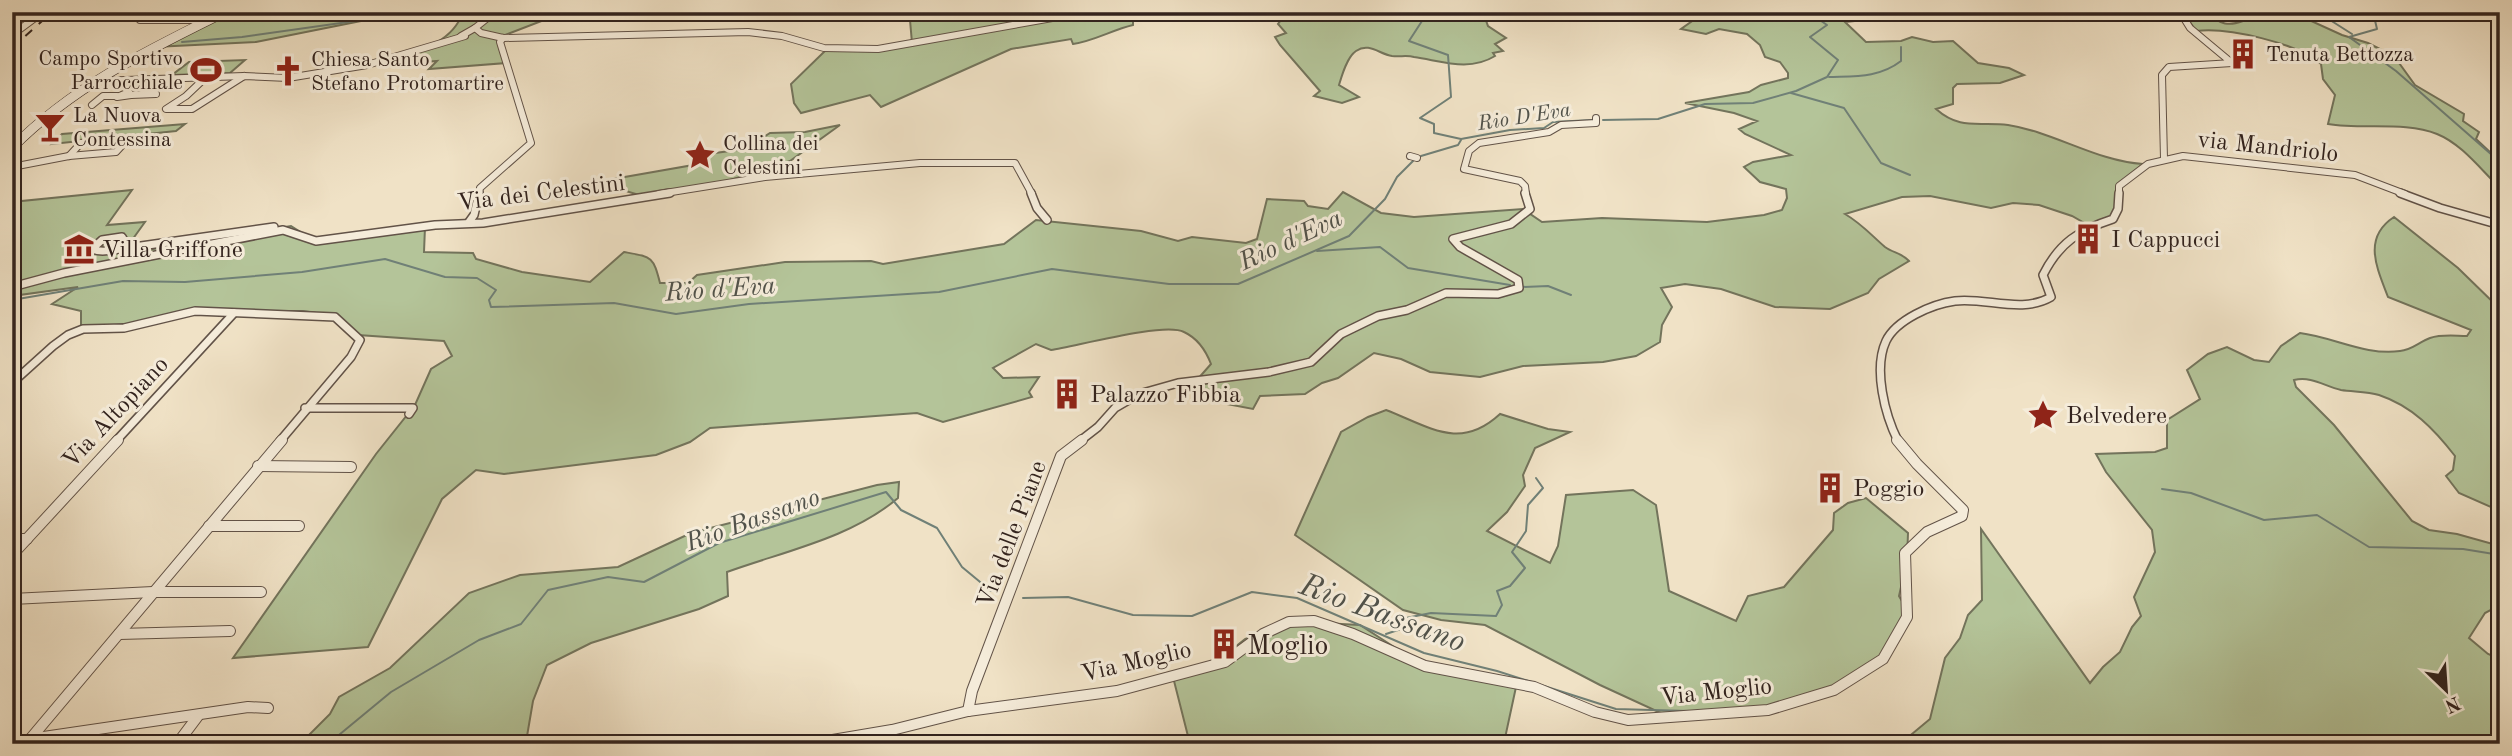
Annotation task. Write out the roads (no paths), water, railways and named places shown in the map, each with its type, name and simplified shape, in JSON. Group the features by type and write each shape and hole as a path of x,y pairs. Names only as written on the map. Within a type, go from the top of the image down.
{"main road":[{"path":"12,148 48,112 89,81 225,12"}],"street":[{"path":"12,35 43,12"},
{"path":"89,81 244,76 275,79 335,72 478,31 495,12"},
{"path":"478,31 503,38 748,32 782,36 824,48 878,49 1086,12"},
{"path":"2164,159 2162,75 2169,68 2232,63 2190,28 2180,12"},
{"path":"140,20 209,20"},
{"path":"469,222 474,215 480,188 531,144 500,42 503,38"},
{"path":"205,78 186,96 166,109 192,109 244,76"},
{"path":"92,105 123,80"},
{"path":"103,96 126,93 156,94"},
{"name":"Via delle Piane","path":"968,711 972,691 1062,456 1098,427 1115,408 1139,394 1178,383 1269,372 1311,362 1341,334 1378,316 1407,310 1446,293 1498,294 1518,288 1518,279 1460,247 1453,239 1519,219 1530,209 1526,202 1525,186 1520,181 1464,169 1469,151 1479,143 1549,132 1561,125 1596,123 1596,118"},
{"path":"12,167 69,156 116,152 129,138"},
{"path":"69,156 81,143"},
{"name":"via Mandriolo","path":"2164,159 2183,156 2368,178 2440,208 2500,225"},
{"name":"Via Moglio","path":"809,744 892,730 968,711 1035,699 1118,691 1225,662 1263,634 1289,622 1302,621 1314,621 1353,634 1425,666 1534,687 1595,712 1628,720 1768,710 1834,690 1883,659 1907,617 1905,553 1927,532 1957,520 1964,510 1898,440 1880,370 1887,340 1907,320 1954,301 2045,302 2051,297 2043,275 2053,252 2075,232 2113,219 2118,209 2119,186 2136,176 2148,164 2164,159"},
{"name":"Via dei Celestini","path":"12,287 64,273 283,230 316,241 469,222 483,223 765,177 920,163 1009,162 1018,166 1037,201 1037,208 1047,220"},
{"path":"127,245 122,237 113,237 92,248 97,252 127,245 280,226 285,228 283,230"},
{"name":"Via Altopiano","path":"12,383 53,346 68,335 83,329 124,328 195,311 335,317 360,340 351,357 305,408 28,741"},
{"name":"Via Altopiano","path":"12,555 234,313"},
{"path":"305,408 413,408 409,414"},
{"path":"258,466 351,467"},
{"path":"209,526 299,526"},
{"path":"12,539 27,539"},
{"path":"12,598 153,592 261,592"},
{"path":"119,634 230,631"},
{"path":"28,741 248,708 268,708"},
{"path":"177,744 198,716"}],"waterway":[{"path":"182,42 242,37 419,12"},
{"path":"1434,12 1422,21 1409,41 1448,55 1451,97 1420,118 1434,124 1434,133 1461,139 1510,130 1544,128 1553,122 1592,120"},
{"name":"Rio D'Eva","path":"1603,120 1658,119 1705,104 1753,103 1796,91 1827,77 1838,60 1810,37 1827,25 1811,14 1815,12"},
{"path":"2295,12 2330,20 2352,34"},
{"path":"2373,12 2377,29 2349,37 2396,71 2500,162"},
{"path":"1829,77 1884,71 1901,61 1901,47"},
{"path":"1791,93 1844,108 1881,163 1910,175"},
{"path":"1421,156 1458,145 1461,140"},
{"name":"Rio d'Eva","path":"12,300 123,281 185,282 302,272 385,259 445,277 477,278 496,290 489,300 491,307 614,303 676,314 749,304 939,292 1052,269 1169,284 1238,284 1349,236 1385,199 1397,177 1414,160"},
{"path":"1317,251 1380,247 1408,268 1510,285"},
{"path":"1521,287 1548,286 1571,295"},
{"path":"1386,634 1401,629 1406,618 1431,613 1496,616 1502,605 1497,591 1510,586 1525,568 1512,552 1526,531 1528,505 1543,488 1536,478"},
{"path":"2162,489 2191,493 2264,520 2317,515 2369,547 2463,549 2500,555"},
{"name":"Rio Bassano","path":"328,744 391,692 479,640 521,624 548,590 608,577 644,582 719,543 886,492 901,510 937,528 962,567 991,591"},
{"name":"Rio Bassano","path":"1023,598 1068,597 1133,615 1192,616 1252,592 1297,598 1424,653 1497,671 1616,709 1688,711"}],"railway":[{"path":"12,48 52,12"}],"place":[{"name":"Tenuta Bettozza","path":"2243,54"},
{"name":"Campo Sportivo Parrocchiale","path":"206,70"},
{"name":"Chiesa Santo Stefano Protomartire","path":"288,71"},
{"name":"La Nuova Contessina","path":"50,127"},
{"name":"Collina dei Celestini","path":"700,155"},
{"name":"I Cappucci","path":"2088,239"},
{"name":"Villa Griffone","path":"79,249"},
{"name":"Palazzo Fibbia","path":"1067,394"},
{"name":"Belvedere","path":"2043,415"},
{"name":"Poggio","path":"1830,488"},
{"name":"Moglio","path":"1224,644"}]}
